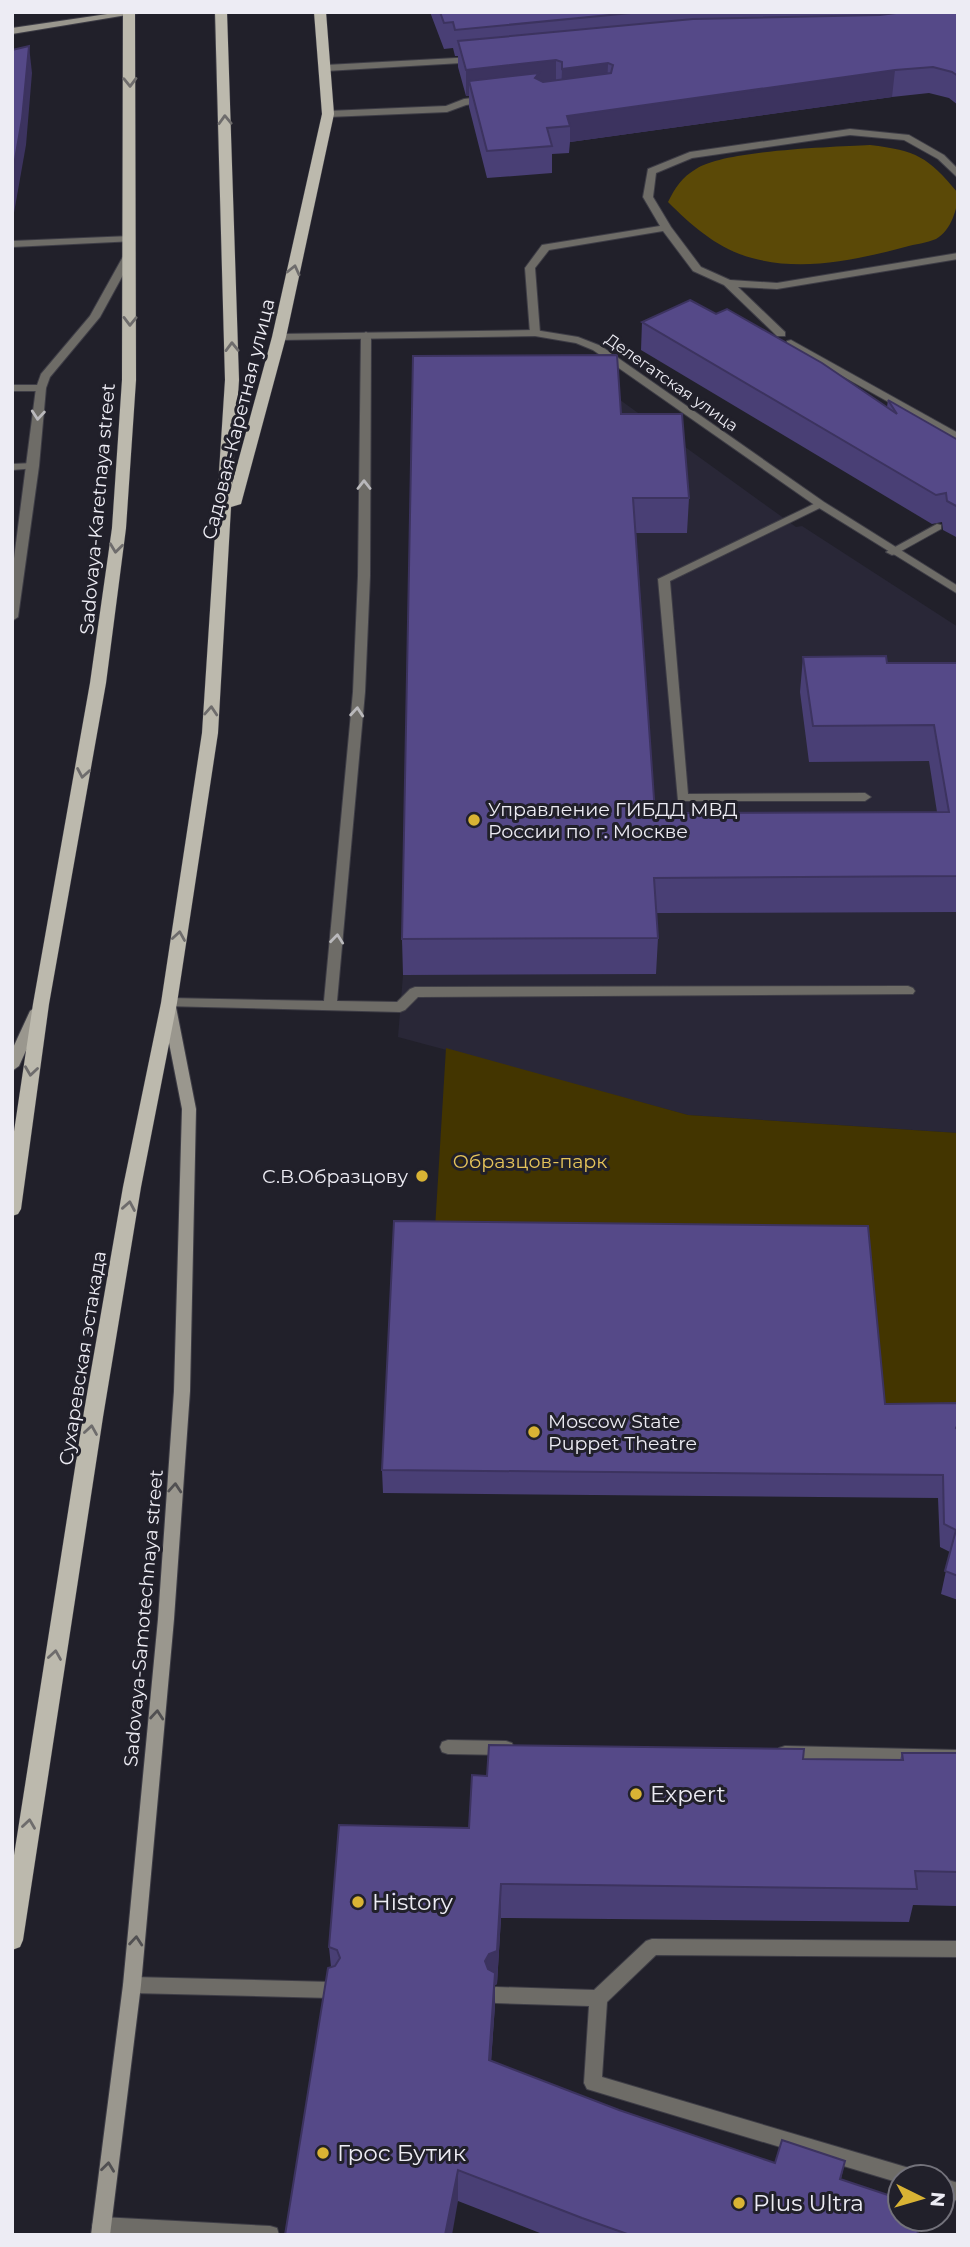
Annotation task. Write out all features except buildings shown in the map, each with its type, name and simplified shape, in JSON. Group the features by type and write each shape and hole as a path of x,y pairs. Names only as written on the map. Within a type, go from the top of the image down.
{"main road":[{"path":"221,12 232,380 225,538"},
{"name":"Садовая-Каретная улица","path":"169,1003 210,733 225,538 279,337 328,114 320,12"},
{"path":"12,31 133,13"},
{"name":"Sadovaya-Karetnaya street","path":"41,1004 99,683 119,528 129,380 133,13"},
{"name":"Сухаревская эстакада","path":"12,1940 44,1722 132,1187 169,1003"},
{"name":"Sadovaya-Samotechnaya street","path":"100,2230 132,1984 166,1619 182,1391 189,1110 169,1003"},
{"path":"12,1066 41,1004"},
{"path":"12,1209 41,1004"}],"street":[{"path":"326,68 485,59"},
{"path":"447,109 464,102 503,97"},
{"path":"328,114 497,108"},
{"path":"781,334 728,283 697,269 648,197 651,171 690,155 850,132 906,137 941,157 958,175"},
{"path":"535,333 530,268 546,247 667,228"},
{"path":"12,244 131,246 95,317 45,376 41,388 12,617"},
{"path":"728,283 777,286 905,267 958,256"},
{"name":"Делегатская улица","path":"279,337 535,333 578,340 597,348 892,552 958,591"},
{"path":"330,1006 359,692 364,576 366,335"},
{"path":"791,343 958,438"},
{"path":"12,388 41,388"},
{"path":"12,467 33,466"},
{"path":"820,504 664,579 682,798 864,797"},
{"path":"892,552 937,527"},
{"path":"169,1003 400,1007 415,992 908,991"},
{"path":"448,1747 517,1748"},
{"path":"765,1753 958,1757"},
{"path":"886,2170 593,2083 598,1998 652,1947 958,1949"},
{"path":"132,1984 331,1990"},
{"path":"496,1995 598,1998"},
{"path":"100,2230 270,2235"}],"shaded area":[{"path":"870,145 920,157 938,171 958,193 953,219 946,231 936,239 829,263 771,262 740,254 717,243 668,202 687,176 710,163 806,148"},
{"path":"414,391 616,397 796,527 802,526 958,627 958,1133 688,1115 398,1037 403,975"}],"green space":[{"name":"Образцов-парк","path":"446,1048 688,1115 958,1133 958,1431 934,1427 434,1245"}],"place":[{"name":"Управление ГИБДД МВД России по г. Москве","path":"474,820"},
{"name":"С.В.Образцову","path":"422,1176"},
{"name":"Moscow State Puppet Theatre","path":"534,1432"},
{"name":"Expert","path":"636,1794"},
{"name":"History","path":"358,1902"},
{"name":"Грос Бутик","path":"323,2153"},
{"name":"Plus Ultra","path":"739,2203"}]}
